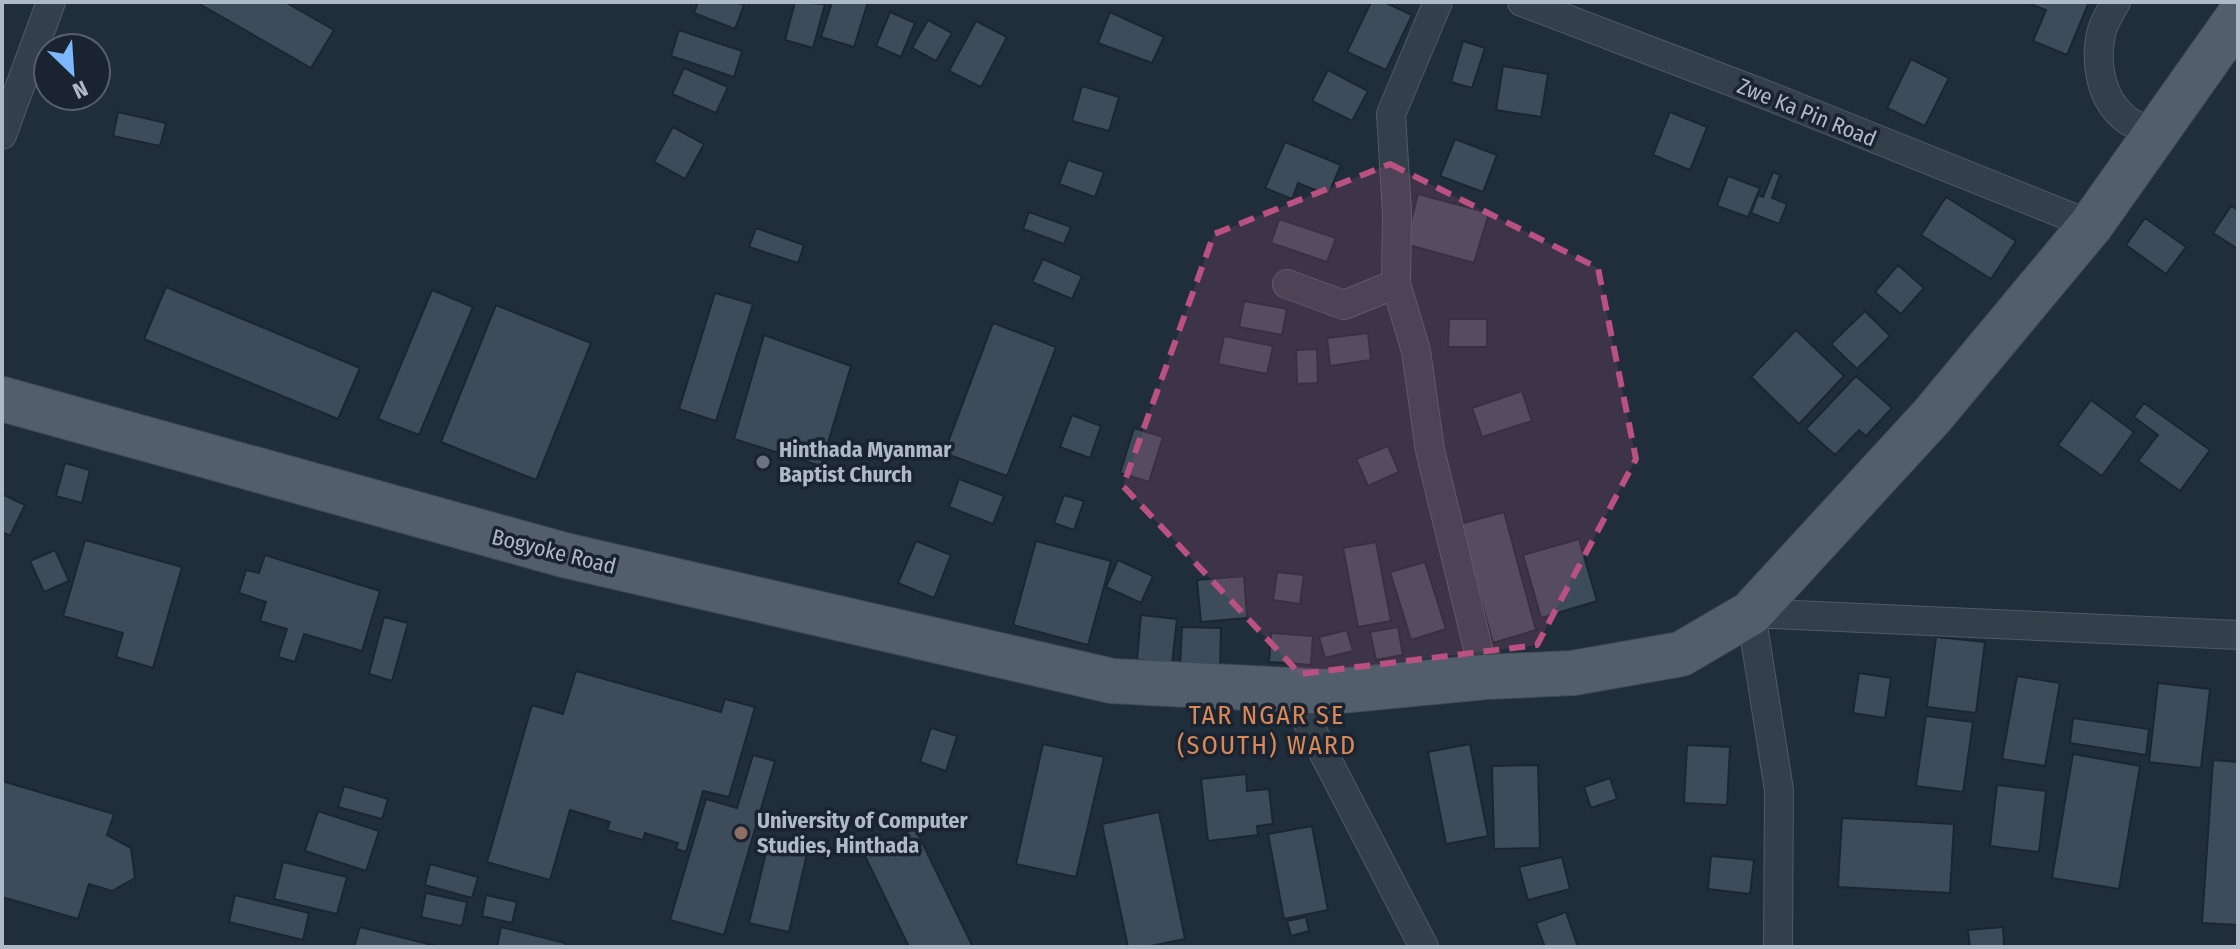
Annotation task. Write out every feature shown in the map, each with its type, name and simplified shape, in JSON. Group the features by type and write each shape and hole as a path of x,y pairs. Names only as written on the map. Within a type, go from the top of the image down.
{"main road":[{"name":"Bogyoke Road","path":"2,399 564,555 1112,681 1329,692 1485,677 1573,673 1681,654 1751,613 1932,416 2091,225 2238,17"}],"street":[{"path":"2,135 51,2"},
{"path":"1438,2 1391,114 1397,213 1396,284 1416,351 1430,450 1485,677"},
{"name":"Zwe Ka Pin Road","path":"1522,2 1784,102 2091,225"},
{"path":"2116,2 2103,27 2097,55 2102,84 2111,105 2128,121 2155,134"},
{"path":"1287,284 1344,305 1396,284"},
{"path":"1778,947 1779,790 1751,613 2238,635"},
{"path":"1291,690 1424,947"}],"highlighted area":[{"path":"1390,164 1598,268 1636,459 1537,645 1300,674 1123,486 1214,234"}],"building":[{"path":"196,2 285,2 334,30 311,68"},
{"path":"698,2 735,2 744,5 735,29 694,13"},
{"path":"795,2 825,4 813,48 785,40"},
{"path":"832,2 868,2 854,47 821,37"},
{"path":"1371,2 1384,2 1412,15 1386,70 1347,52"},
{"path":"2025,2 2089,2 2067,55 2033,41 2046,10"},
{"path":"890,12 915,23 901,57 876,46"},
{"path":"1110,12 1164,37 1152,63 1098,43"},
{"path":"928,20 952,33 936,61 912,48"},
{"path":"976,21 1007,37 981,87 949,71"},
{"path":"679,30 742,51 734,77 671,56"},
{"path":"1463,41 1485,48 1472,88 1451,82"},
{"path":"1911,59 1949,78 1925,126 1887,108"},
{"path":"1503,66 1548,74 1541,117 1496,110"},
{"path":"684,68 728,87 716,113 672,94"},
{"path":"1328,70 1368,91 1352,121 1312,101"},
{"path":"1082,86 1119,97 1109,131 1072,121"},
{"path":"118,112 166,123 160,146 113,136"},
{"path":"1670,112 1707,127 1690,170 1653,155"},
{"path":"673,127 704,144 685,179 654,162"},
{"path":"1455,139 1497,155 1483,192 1440,176"},
{"path":"1285,142 1341,165 1328,195 1298,183 1292,199 1265,188"},
{"path":"1068,160 1104,172 1095,197 1059,184"},
{"path":"1773,172 1780,175 1772,198 1787,204 1779,224 1751,213 1758,195 1763,197"},
{"path":"1728,176 1760,188 1748,217 1717,206"},
{"path":"1418,194 1489,213 1474,263 1405,244"},
{"path":"1946,197 2016,241 1991,279 1921,235"},
{"path":"2231,206 2238,210 2238,249 2213,233"},
{"path":"1029,212 1071,227 1064,244 1023,229"},
{"path":"2145,218 2186,247 2166,274 2126,245"},
{"path":"1279,219 1336,238 1327,262 1271,243"},
{"path":"756,228 804,245 798,263 749,247"},
{"path":"1043,259 1082,276 1072,299 1032,282"},
{"path":"1898,265 1924,288 1901,314 1875,292"},
{"path":"166,287 360,368 338,419 144,339"},
{"path":"432,290 473,307 419,435 378,419"},
{"path":"715,293 753,304 716,421 679,409"},
{"path":"1244,301 1287,309 1282,335 1239,327"},
{"path":"496,305 591,343 536,480 441,442"},
{"path":"1865,311 1890,336 1857,369 1831,344"},
{"path":"1449,319 1487,319 1487,347 1448,347"},
{"path":"993,323 1056,347 1007,476 944,453"},
{"path":"1796,330 1844,376 1799,424 1751,377"},
{"path":"1368,333 1371,360 1330,366 1327,338"},
{"name":"Hinthada Myanmar Baptist Church","path":"764,335 851,366 821,466 734,439"},
{"path":"1224,336 1273,346 1267,374 1218,364"},
{"path":"1317,349 1318,383 1297,384 1296,350"},
{"path":"1856,376 1892,408 1866,436 1859,430 1835,455 1806,429"},
{"path":"1522,391 1532,421 1482,437 1472,408"},
{"path":"2091,400 2134,432 2102,476 2058,445"},
{"path":"2144,403 2210,450 2180,491 2138,461 2158,435 2134,417"},
{"path":"1072,415 1101,426 1090,458 1060,447"},
{"path":"1134,428 1163,437 1149,482 1120,473"},
{"path":"1388,446 1399,472 1368,486 1356,459"},
{"path":"65,463 90,470 82,503 56,496"},
{"path":"959,479 1004,496 993,524 949,507"},
{"path":"2,494 25,505 10,536 2,532"},
{"path":"1064,495 1084,501 1074,530 1054,523"},
{"path":"1504,512 1536,630 1493,643 1460,524"},
{"path":"1579,539 1597,601 1541,618 1523,555"},
{"path":"85,540 182,567 153,668 116,657 123,633 63,616"},
{"path":"916,541 951,555 934,598 898,583"},
{"path":"1036,541 1111,561 1088,645 1013,625"},
{"path":"1376,542 1391,621 1358,627 1343,548"},
{"path":"55,550 69,581 44,592 30,561"},
{"path":"265,555 380,591 362,651 304,634 295,662 278,657 287,629 260,621 266,602 239,593 246,570 259,573"},
{"path":"1118,560 1153,576 1141,603 1106,587"},
{"path":"1425,562 1446,629 1411,640 1390,572"},
{"path":"1277,572 1304,575 1300,604 1273,600"},
{"path":"1244,576 1247,618 1201,622 1197,580"},
{"path":"1141,615 1177,619 1172,664 1137,660"},
{"path":"384,617 408,623 392,681 369,674"},
{"path":"1182,627 1221,628 1220,670 1180,668"},
{"path":"1398,627 1403,655 1376,660 1370,632"},
{"path":"1347,630 1353,651 1325,658 1319,637"},
{"path":"1271,633 1313,636 1311,665 1269,662"},
{"path":"1936,637 1985,642 1976,713 1927,707"},
{"path":"576,671 721,712 725,699 755,707 729,797 703,791 686,852 676,849 678,843 645,833 643,840 607,830 610,822 570,810 550,880 487,862 532,705 563,714"},
{"path":"1859,673 1891,678 1885,718 1853,713"},
{"path":"2017,676 2060,683 2045,766 2002,759"},
{"path":"2158,683 2210,689 2201,768 2149,762"},
{"path":"1926,716 1973,722 1963,792 1916,786"},
{"path":"2073,718 2149,729 2146,755 2070,743"},
{"path":"931,728 957,736 946,771 920,762"},
{"path":"1043,744 1104,757 1076,877 1016,864"},
{"path":"1470,744 1488,836 1446,844 1428,752"},
{"path":"1687,745 1730,747 1727,805 1684,803"},
{"path":"2073,754 2140,766 2119,889 2052,878"},
{"path":"753,755 775,761 724,935 670,920 706,799 737,808"},
{"path":"2213,760 2238,762 2238,925 2202,923"},
{"path":"1538,765 1540,848 1494,849 1492,766"},
{"path":"1246,774 1247,791 1269,789 1273,824 1257,826 1258,835 1208,841 1201,779"},
{"path":"1610,778 1617,799 1591,808 1584,787"},
{"path":"2,781 114,814 107,835 131,848 135,878 112,891 89,884 78,919 2,897"},
{"path":"1997,785 2046,791 2039,852 1990,846"},
{"path":"344,786 388,799 382,819 338,807"},
{"path":"318,811 379,831 366,871 305,851"},
{"path":"1159,812 1185,939 1146,947 1128,947 1102,824"},
{"path":"1842,818 1954,824 1950,893 1838,887"},
{"path":"1312,826 1328,910 1284,919 1268,834"},
{"path":"915,828 973,947 909,947 864,854"},
{"path":"769,840 808,849 789,932 749,923"},
{"path":"1711,856 1754,860 1750,894 1708,889"},
{"path":"1562,857 1570,889 1528,900 1519,867"},
{"path":"283,862 347,877 337,914 274,899"},
{"path":"430,864 478,877 472,898 425,885"},
{"path":"426,893 467,902 462,926 421,917"},
{"path":"235,895 309,913 303,940 229,922"},
{"path":"486,895 517,902 512,923 482,916"},
{"path":"1566,912 1578,947 1545,947 1536,923"},
{"path":"1306,917 1309,931 1291,936 1287,921"},
{"path":"360,927 436,946 354,947"},
{"path":"501,927 565,943 564,947 497,947"},
{"path":"2003,927 2004,947 1970,947 1968,930"}],"place":[{"name":"Hinthada Myanmar Baptist Church","path":"763,462"},
{"name":"University of Computer Studies, Hinthada","path":"741,833"}],"district":[{"name":"TAR NGAR SE (SOUTH) WARD","path":"1267,730"}]}
